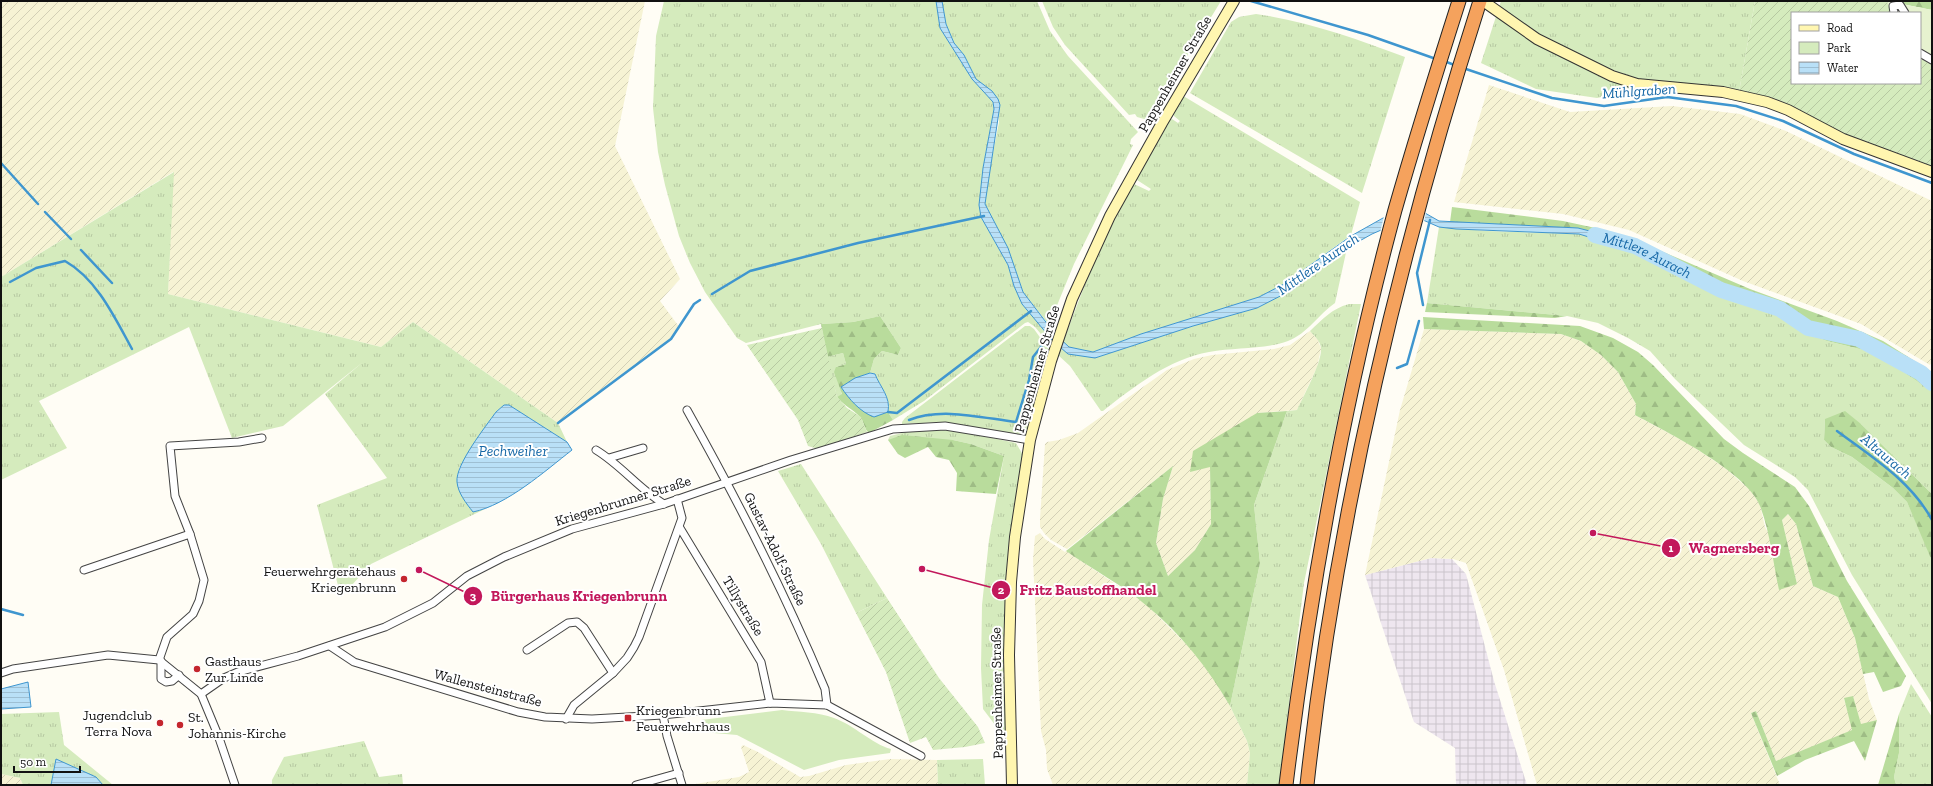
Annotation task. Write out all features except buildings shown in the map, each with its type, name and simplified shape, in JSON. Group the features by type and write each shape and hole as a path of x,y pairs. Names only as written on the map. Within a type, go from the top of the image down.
{"highway":[{"path":"1286,785 1297,694 1317,568 1340,445 1368,319 1414,145 1458,1"},
{"path":"1307,785 1318,690 1336,581 1366,422 1388,324 1422,192 1446,108 1480,1"}],"street":[{"name":"Pappenheimer Straße","path":"1012,785 1009,655 1011,582 1016,524 1030,440 1051,361 1072,299 1110,216 1162,123 1234,1"},
{"path":"1483,1 1537,39 1612,76 1637,84 1723,92 1767,102 1788,110 1843,139 1932,172"},
{"path":"1894,12 1893,6 1900,5 1904,12"},
{"path":"1921,54 1932,60"},
{"name":"Gustav-Adolf-Straße","path":"687,410 728,482 813,661 825,689 826,705"},
{"name":"Kriegenbrunner Straße","path":"201,694 224,678 238,672 330,646 385,627 408,617 433,603 466,576 504,557 572,528 664,504 791,460 893,429 945,426 971,429 1030,440"},
{"path":"179,675 172,681 166,682 161,679 160,661 167,637 193,614 199,601 204,580 190,534 175,496 170,446 239,442 262,438"},
{"path":"609,458 643,448"},
{"path":"596,450 609,458 653,497 664,504"},
{"path":"566,719 579,700 613,673 627,658 639,637 680,528 682,518 677,499"},
{"name":"Tillystraße","path":"680,528 761,662 770,703"},
{"path":"84,570 190,534"},
{"path":"527,650 568,623 577,622 584,628 613,673"},
{"name":"Wallensteinstraße","path":"330,646 354,662 518,712 545,717 592,720 663,715 770,703 826,705 921,756"},
{"path":"1,673 13,669 108,654 160,661 201,694 218,735 235,785"},
{"path":"663,715 667,736 682,785"},
{"path":"636,785 679,773"}],"shaded area":[{"path":"1,1 645,1 615,146 680,279 660,301 680,328 671,339 558,423 413,322 381,347 168,294 173,172 1,277"},
{"path":"1489,85 1570,112 1672,106 1740,114 1786,131 1932,201 1932,362 1930,365 1861,324 1743,281 1629,230 1563,214 1454,202"},
{"path":"1424,329 1561,334 1581,341 1601,355 1618,372 1636,404 1635,415 1689,444 1725,468 1751,491 1760,505 1765,527 1797,584 1782,520 1788,514 1796,524 1813,586 1838,597 1855,638 1869,699 1877,720 1861,725 1853,696 1844,699 1853,730 1776,761 1756,711 1751,713 1780,785 1537,785 1504,670 1466,563 1453,559 1431,558 1365,575 1400,410"},
{"path":"1310,331 1318,340 1321,349 1317,367 1297,410 1257,413 1210,467 1211,524 1195,550 1168,576 1156,543 1163,499 1173,466 1067,549 1051,540 1044,533 1040,527 1040,519 1045,444 1047,442 1059,440 1078,433 1167,370 1194,359 1212,355 1274,349 1290,345"},
{"path":"1040,533 1045,539 1065,552 1066,551 1147,605 1190,648 1213,677 1230,706 1247,741 1250,753 1247,785 1053,785 1047,769 1046,750 1041,731 1033,559 1035,536"},
{"path":"1431,558 1452,559 1466,574 1494,681 1527,785 1456,785 1455,748 1414,722 1365,575"},
{"path":"743,745 758,752 800,777 809,776 846,765 890,759 937,760 938,785 689,785 739,777 749,772 741,747"},
{"path":"1,774 20,778 23,785 1,785"}],"green space":[{"path":"664,1 936,1 940,28 972,79 993,101 994,109 983,168 979,205 981,217 1008,265 1014,286 1022,304 1053,341 1051,346 1035,327 1028,322 1025,323 924,401 893,420 888,412 889,407 887,397 875,374 870,373 874,359 882,351 898,355 901,348 880,316 853,322 821,324 746,343 737,338 705,292 690,263 679,236 665,185 658,152 653,108 656,36"},
{"path":"942,1 1037,1 1050,31 1068,56 1138,132 1131,139 1130,144 1133,145 1074,264 1049,325 1023,292 1016,271 985,204 986,189 999,122 998,99 976,80 964,55 954,43 946,24"},
{"path":"1042,1 1221,1 1148,120 1137,117 1135,114 1129,115 1065,45 1053,27"},
{"path":"1501,1 1755,1 1739,92 1667,84 1597,98 1536,89 1481,63"},
{"path":"1755,1 1887,1 1892,12 1791,12 1791,84 1921,84 1921,59 1932,65 1932,170 1850,137 1781,101 1739,92"},
{"path":"1887,1 1932,1 1932,10"},
{"path":"1887,1 1932,10 1932,65 1921,59 1921,12 1892,12"},
{"path":"1256,14 1313,26 1350,37 1405,57 1362,193 1190,93 1231,22 1239,17"},
{"path":"1182,97 1185,97 1360,202 1351,235 1284,284 1259,297 1141,334 1093,352 1069,347 1063,342 1092,266 1131,186 1134,184 1149,191 1151,189 1137,180 1136,175 1169,120 1172,119 1178,123 1180,121 1174,116 1173,112"},
{"path":"174,172 168,294 381,347 413,322 558,423 567,442 509,405 504,405 496,412 459,468 473,512 485,509 371,564 341,597 317,505 387,478 325,394 363,362 283,426 232,438 189,327 39,401 67,448 1,480 1,277"},
{"path":"1452,207 1563,221 1600,229 1633,239 1750,289 1837,321 1883,341 1932,372 1932,391 1876,353 1827,341 1802,332 1778,314 1720,295 1642,255 1615,245 1617,239 1578,228 1450,222"},
{"path":"1439,227 1488,231 1579,234 1615,245 1642,255 1720,295 1778,314 1802,332 1827,341 1876,353 1927,386 1932,391 1932,494 1861,424 1825,419 1824,440 1831,447 1852,457 1893,488 1907,502 1923,537 1932,561 1932,704 1852,575 1808,490 1795,477 1744,445 1675,379 1650,351 1598,323 1567,316 1427,303"},
{"path":"1347,248 1335,303 1301,334 1295,338 1278,344 1209,352 1180,361 1166,367 1140,383 1103,411 1101,411 1070,366 1058,355 1060,349 1095,358 1193,326 1257,308 1292,290"},
{"path":"1427,303 1567,316 1555,318 1425,312"},
{"path":"1349,304 1361,304 1304,583 1279,785 1247,785 1250,753 1247,741 1230,706 1260,563 1254,505 1287,411 1297,410 1319,362 1321,346 1310,331 1332,312"},
{"path":"880,316 901,348 898,355 882,351 874,359 870,373 864,375 859,407 874,417 888,412 893,420 869,433 860,417 837,397 842,394 834,372 836,367 846,364 843,353 827,357 821,324 853,322"},
{"path":"1423,317 1580,326 1613,338 1638,352 1653,365 1724,439 1795,487 1809,506 1847,581 1906,676 1901,686 1883,692 1874,672 1863,674 1855,638 1838,597 1813,586 1796,524 1788,514 1782,520 1797,584 1779,590 1766,526 1760,506 1752,493 1739,480 1705,454 1635,415 1636,404 1618,372 1601,355 1581,341 1561,334 1424,329"},
{"path":"1025,326 1030,326 1034,329 1049,350 1027,429 1022,433 1014,435 944,422 902,424 905,418"},
{"path":"822,328 837,397 847,408 861,417 867,432 818,449 808,446 798,420 747,345"},
{"path":"843,353 846,364 836,367 842,395 837,397 827,357"},
{"path":"1287,411 1254,505 1260,563 1230,706 1213,678 1193,652 1171,628 1147,606 1127,591 1066,551 1173,466 1163,499 1156,543 1168,576 1195,550 1211,524 1210,467 1190,472 1193,451 1257,413"},
{"path":"1845,411 1861,424 1932,494 1932,561 1907,502 1893,488 1852,457 1831,447 1824,440 1825,419"},
{"path":"940,430 959,431 1016,443 1023,455 1013,516 1006,585 1005,738 983,709 981,668 982,605 989,540 1004,456 971,444 953,440 888,440 890,436 906,432"},
{"path":"902,435 953,440 971,444 1004,456 996,494 956,491 957,473 949,460 936,457 928,447 905,458 898,454 888,440"},
{"path":"801,464 887,598 856,613 821,544 778,471"},
{"path":"887,598 939,678 978,727 985,743 965,747 933,750 926,737 910,743 886,672 856,613"},
{"path":"1911,684 1932,717 1932,785 1896,785 1894,777 1899,753 1899,714"},
{"path":"1853,696 1861,724 1877,720 1865,761 1854,741 1805,760 1777,776 1751,713 1756,711 1776,761 1852,730 1844,698"},
{"path":"782,710 815,713 834,718 849,725 884,747 891,749 890,753 839,760 804,770 737,735 702,732 701,720"},
{"path":"59,712 64,745 113,785 23,785 20,778 1,774 1,714"},
{"path":"1899,714 1899,753 1894,777 1896,785 1878,785"},
{"path":"364,741 379,777 402,774 403,785 272,785 272,780 284,757"},
{"path":"983,759 985,785 938,785 937,760"}],"water":[{"path":"936,1 942,1 946,24 954,43 964,55 976,79 992,91 998,99 1000,105 985,204 1008,248 1023,292 1055,334 1069,347 1093,352 1141,334 1259,297 1284,284 1351,236 1383,218 1425,213 1439,221 1578,228 1617,238 1615,245 1579,234 1456,229 1439,227 1423,220 1395,224 1372,234 1347,248 1292,290 1257,308 1193,326 1095,358 1068,354 1053,341 1022,304 1014,286 1008,265 981,217 979,205 983,168 994,109 993,102 972,79 940,28"},
{"path":"870,373 875,374 887,397 889,407 888,412 874,417 855,405 841,387 855,378"},
{"name":"Pechweiher","path":"504,405 509,405 567,442 572,450 512,495 486,508 473,512 459,490 457,482 458,475 461,466 472,446 496,412"},
{"path":"28,682 31,707 1,709 1,689"},
{"path":"56,759 96,777 103,785 51,785"}],"pier":[{"path":"1409,212 1426,212 1424,222 1396,226 1380,233 1384,216"}],"waterway":[{"name":"Mühlgraben","path":"1251,1 1368,35 1436,59"},
{"name":"Mühlgraben","path":"1444,61 1457,66"},
{"name":"Mühlgraben","path":"1463,68 1552,98 1604,106 1667,97 1736,106 1783,121 1854,154 1932,183"},
{"path":"1,163 38,204"},
{"path":"45,212 71,239"},
{"path":"712,294 750,271 858,243 984,216"},
{"path":"1423,305 1417,273 1430,220"},
{"name":"Mittlere Aurach","path":"1595,235 1635,246 1721,290 1780,309 1808,328 1859,339 1921,373 1932,383"},
{"path":"81,250 112,283"},
{"path":"10,282 36,268 65,261 87,278 96,289 112,312 132,349"},
{"path":"558,423 671,339 694,304 700,300"},
{"path":"888,412 897,413 1031,311"},
{"path":"1397,368 1407,364 1419,321"},
{"path":"1047,341 1051,339"},
{"path":"909,420 922,416 948,414 976,416 1016,422 1029,380 1033,357 1044,343"},
{"name":"Altaurach","path":"1837,431 1877,460 1902,482 1913,493 1932,520"},
{"path":"1,609 23,615"}],"place":[{"name":"Wagnersberg","path":"1593,533"},
{"name":"Fritz Baustoffhandel","path":"922,569"},
{"name":"Bürgerhaus Kriegenbrunn","path":"419,570"},
{"name":"Feuerwehrgerätehaus Kriegenbrunn","path":"404,579"},
{"name":"Gasthaus Zur Linde","path":"197,669"},
{"name":"Kriegenbrunn Feuerwehrhaus","path":"628,718"},
{"name":"Jugendclub Terra Nova","path":"160,723"},
{"name":"St. Johannis-Kirche","path":"180,725"}]}
